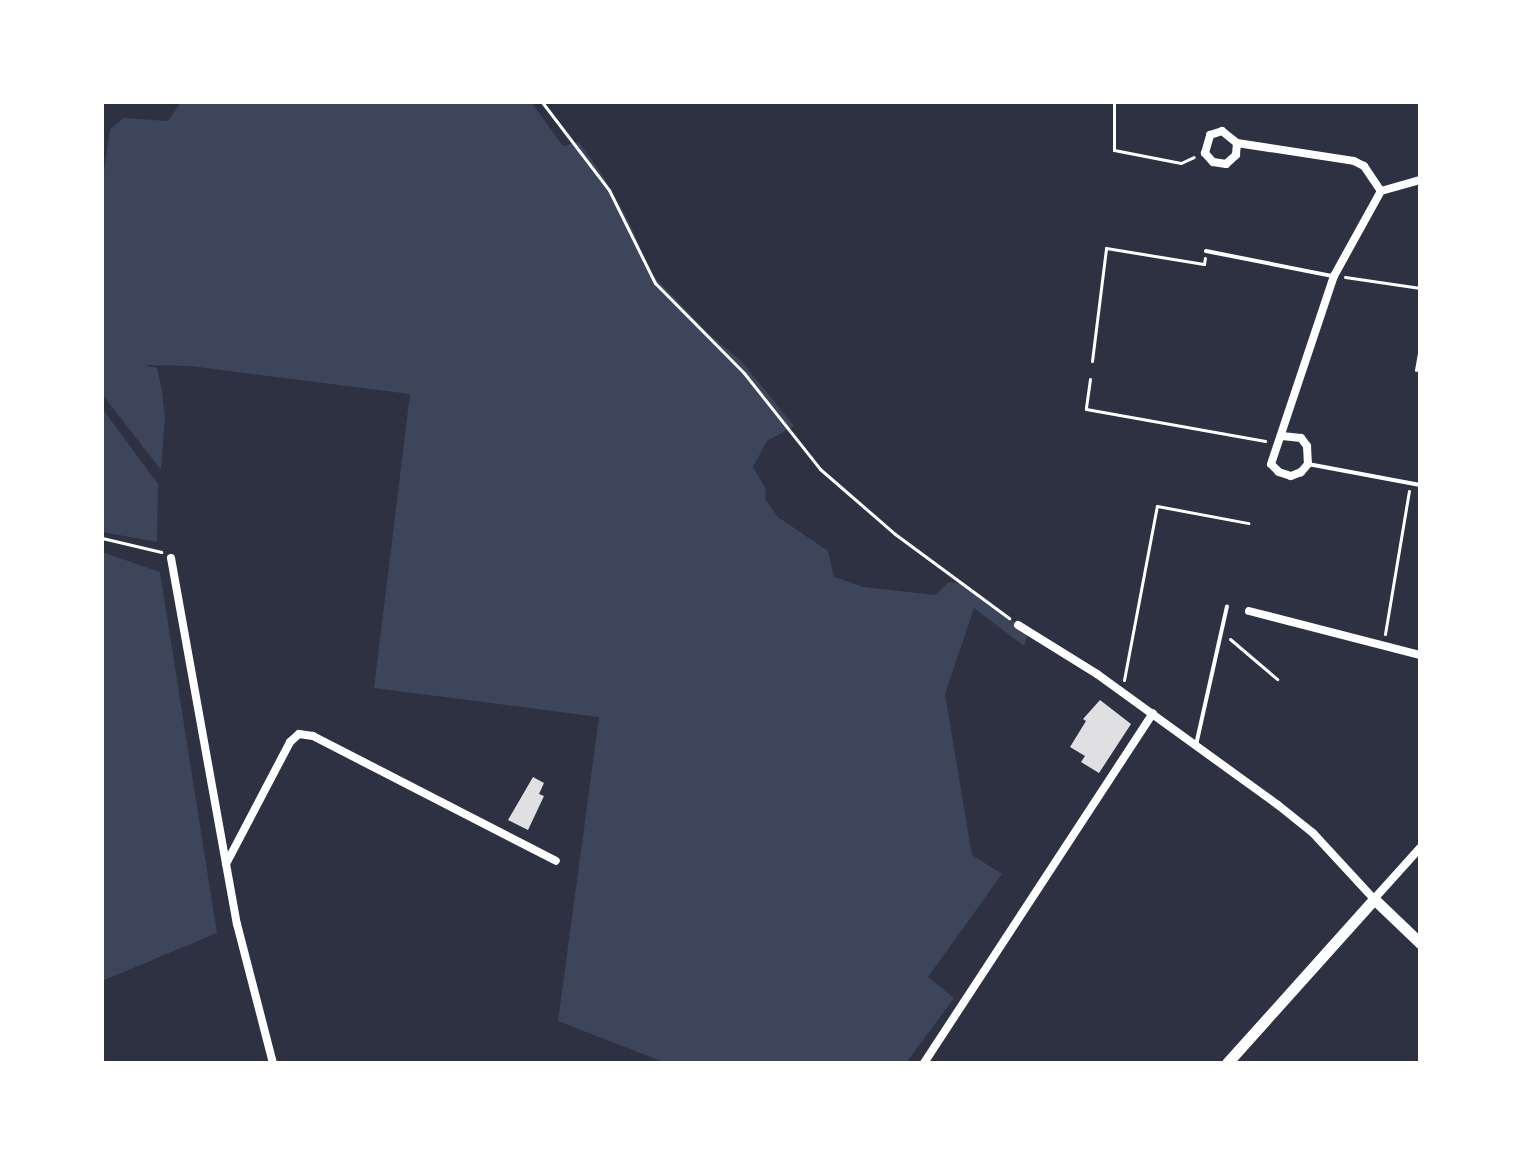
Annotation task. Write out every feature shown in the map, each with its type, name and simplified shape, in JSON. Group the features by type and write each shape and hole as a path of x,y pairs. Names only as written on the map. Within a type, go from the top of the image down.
{"street":[{"path":"1237,143 1236,155 1226,164 1213,162 1205,153 1206,140 1216,132 1228,133 1237,143 1354,161 1364,166 1381,191"},
{"path":"1279,440 1301,438 1310,455 1308,464 1291,476 1279,472 1271,464 1279,440 1334,276 1381,191 1420,180"},
{"path":"171,558 225,864 247,972 273,1063"},
{"path":"1249,611 1420,655"},
{"path":"1018,625 1153,713 1313,833 1420,943"},
{"path":"924,1063 1153,713"},
{"path":"225,864 290,742 299,734 313,736 556,861"},
{"path":"1227,1063 1420,848"}],"lane":[{"path":"1206,251 1334,276"},
{"path":"1308,464 1420,485"},
{"path":"1196,745 1227,606"}],"path":[{"path":"542,102 609,190 655,283 744,373 820,469 895,534 1018,625"},
{"path":"1114,102 1114,150 1181,163 1205,153"},
{"path":"1092,361 1106,248 1204,264 1206,251"},
{"path":"1334,276 1420,288"},
{"path":"1416,370 1420,347"},
{"path":"1090,379 1086,409 1279,440"},
{"path":"1384,645 1409,491"},
{"path":"1122,692 1157,506 1248,523"},
{"path":"102,538 164,553 171,558"},
{"path":"1219,636 1235,641 1277,679"}],"shaded area":[{"path":"181,102 531,102 563,146 579,142 603,176 630,224 651,273 707,332 742,362 794,426 767,441 753,467 766,489 765,499 778,517 828,551 834,577 864,587 935,595 949,582 964,584 1029,632 1024,646 974,608 945,694 972,855 1002,874 928,977 954,998 906,1063 666,1063 558,1021 599,717 374,688 410,394 190,366 144,365 157,368 162,391 165,417 161,470 102,394 102,186 110,129 124,118 168,121"},
{"path":"102,408 158,484 157,542 102,532"},
{"path":"102,552 160,572 217,933 102,981"}],"building":[{"path":"1100,700 1131,724 1099,773 1081,762 1085,756 1070,747 1086,721 1083,719"},
{"path":"533,777 544,783 539,794 544,796 528,830 508,820"}]}
